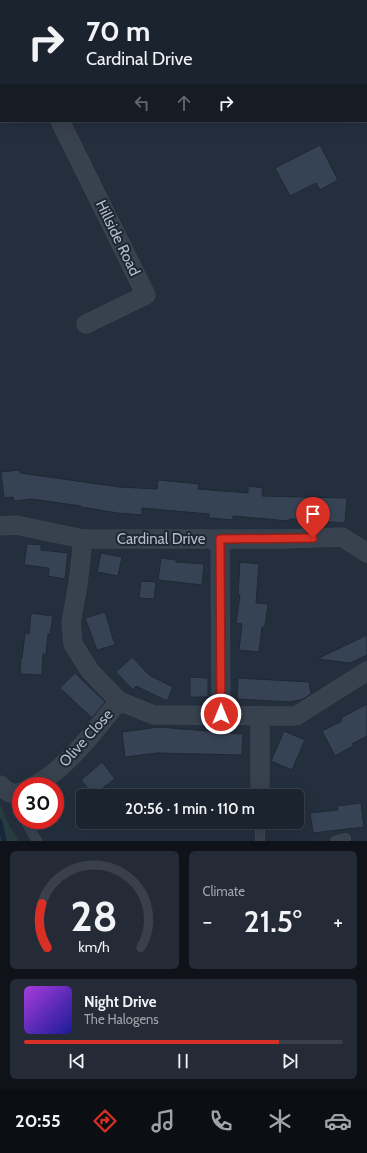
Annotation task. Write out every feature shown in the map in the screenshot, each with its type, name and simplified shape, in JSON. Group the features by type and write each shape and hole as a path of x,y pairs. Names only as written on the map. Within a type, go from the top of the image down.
{"street":[{"name":"Hillside Road","path":"60,122 146,295 86,324"},
{"name":"Cardinal Drive","path":"0,526 16,525 83,538 220,539 342,537 367,553"},
{"path":"83,538 78,584 71,622 73,644 90,671 119,701 154,715 221,714 260,717 296,716 367,671"},
{"path":"220,539 221,714"},
{"name":"Olive Close","path":"48,777 60,768 119,701"},
{"path":"260,717 260,789"},
{"path":"0,786 7,791 12,792"}],"lane":[{"path":"30,829 38,841"},
{"path":"260,829 260,841"},
{"path":"335,841 346,838"}],"green space":[{"path":"0,804 9,825 19,841 0,841"}],"building":[{"path":"320,145 338,180 320,190 316,183 290,196 275,168"},
{"path":"19,470 20,473 119,487 157,489 158,480 199,484 198,489 248,493 248,486 263,488 262,496 347,498 345,523 290,519 289,521 233,516 233,520 209,518 209,514 142,508 142,515 118,513 32,499 14,501 13,497 4,498 1,472"},
{"path":"27,544 41,545 41,550 68,553 65,579 48,576 49,568 24,565"},
{"path":"101,553 122,557 118,576 97,572"},
{"path":"161,558 176,560 176,562 204,564 202,585 158,580"},
{"path":"240,562 259,564 256,603 268,604 265,627 262,627 259,652 239,650 242,624 236,623 240,595 238,595"},
{"path":"141,581 156,582 154,599 139,598"},
{"path":"105,612 115,645 97,650 85,618"},
{"path":"31,613 53,616 50,634 48,634 46,654 43,654 42,675 20,674 25,633 29,634"},
{"path":"367,635 367,655 350,663 317,659"},
{"path":"132,657 149,675 173,687 167,701 136,686 133,690 116,672"},
{"path":"75,673 105,702 92,718 60,688"},
{"path":"190,677 208,678 208,697 190,697"},
{"path":"238,678 309,682 311,694 303,699 290,702 237,699"},
{"path":"367,704 367,736 335,756 322,731 342,721 341,718"},
{"path":"159,727 243,734 242,755 158,753 125,757 122,732"},
{"path":"284,731 305,740 292,770 271,761"},
{"path":"102,762 115,779 101,789 88,789 81,780"},
{"path":"361,803 364,827 313,833 310,813 338,810 337,806"}],"waterway":[{"path":"0,822 4,841"}],"route":[{"path":"221,714 220,539 313,538"}]}
